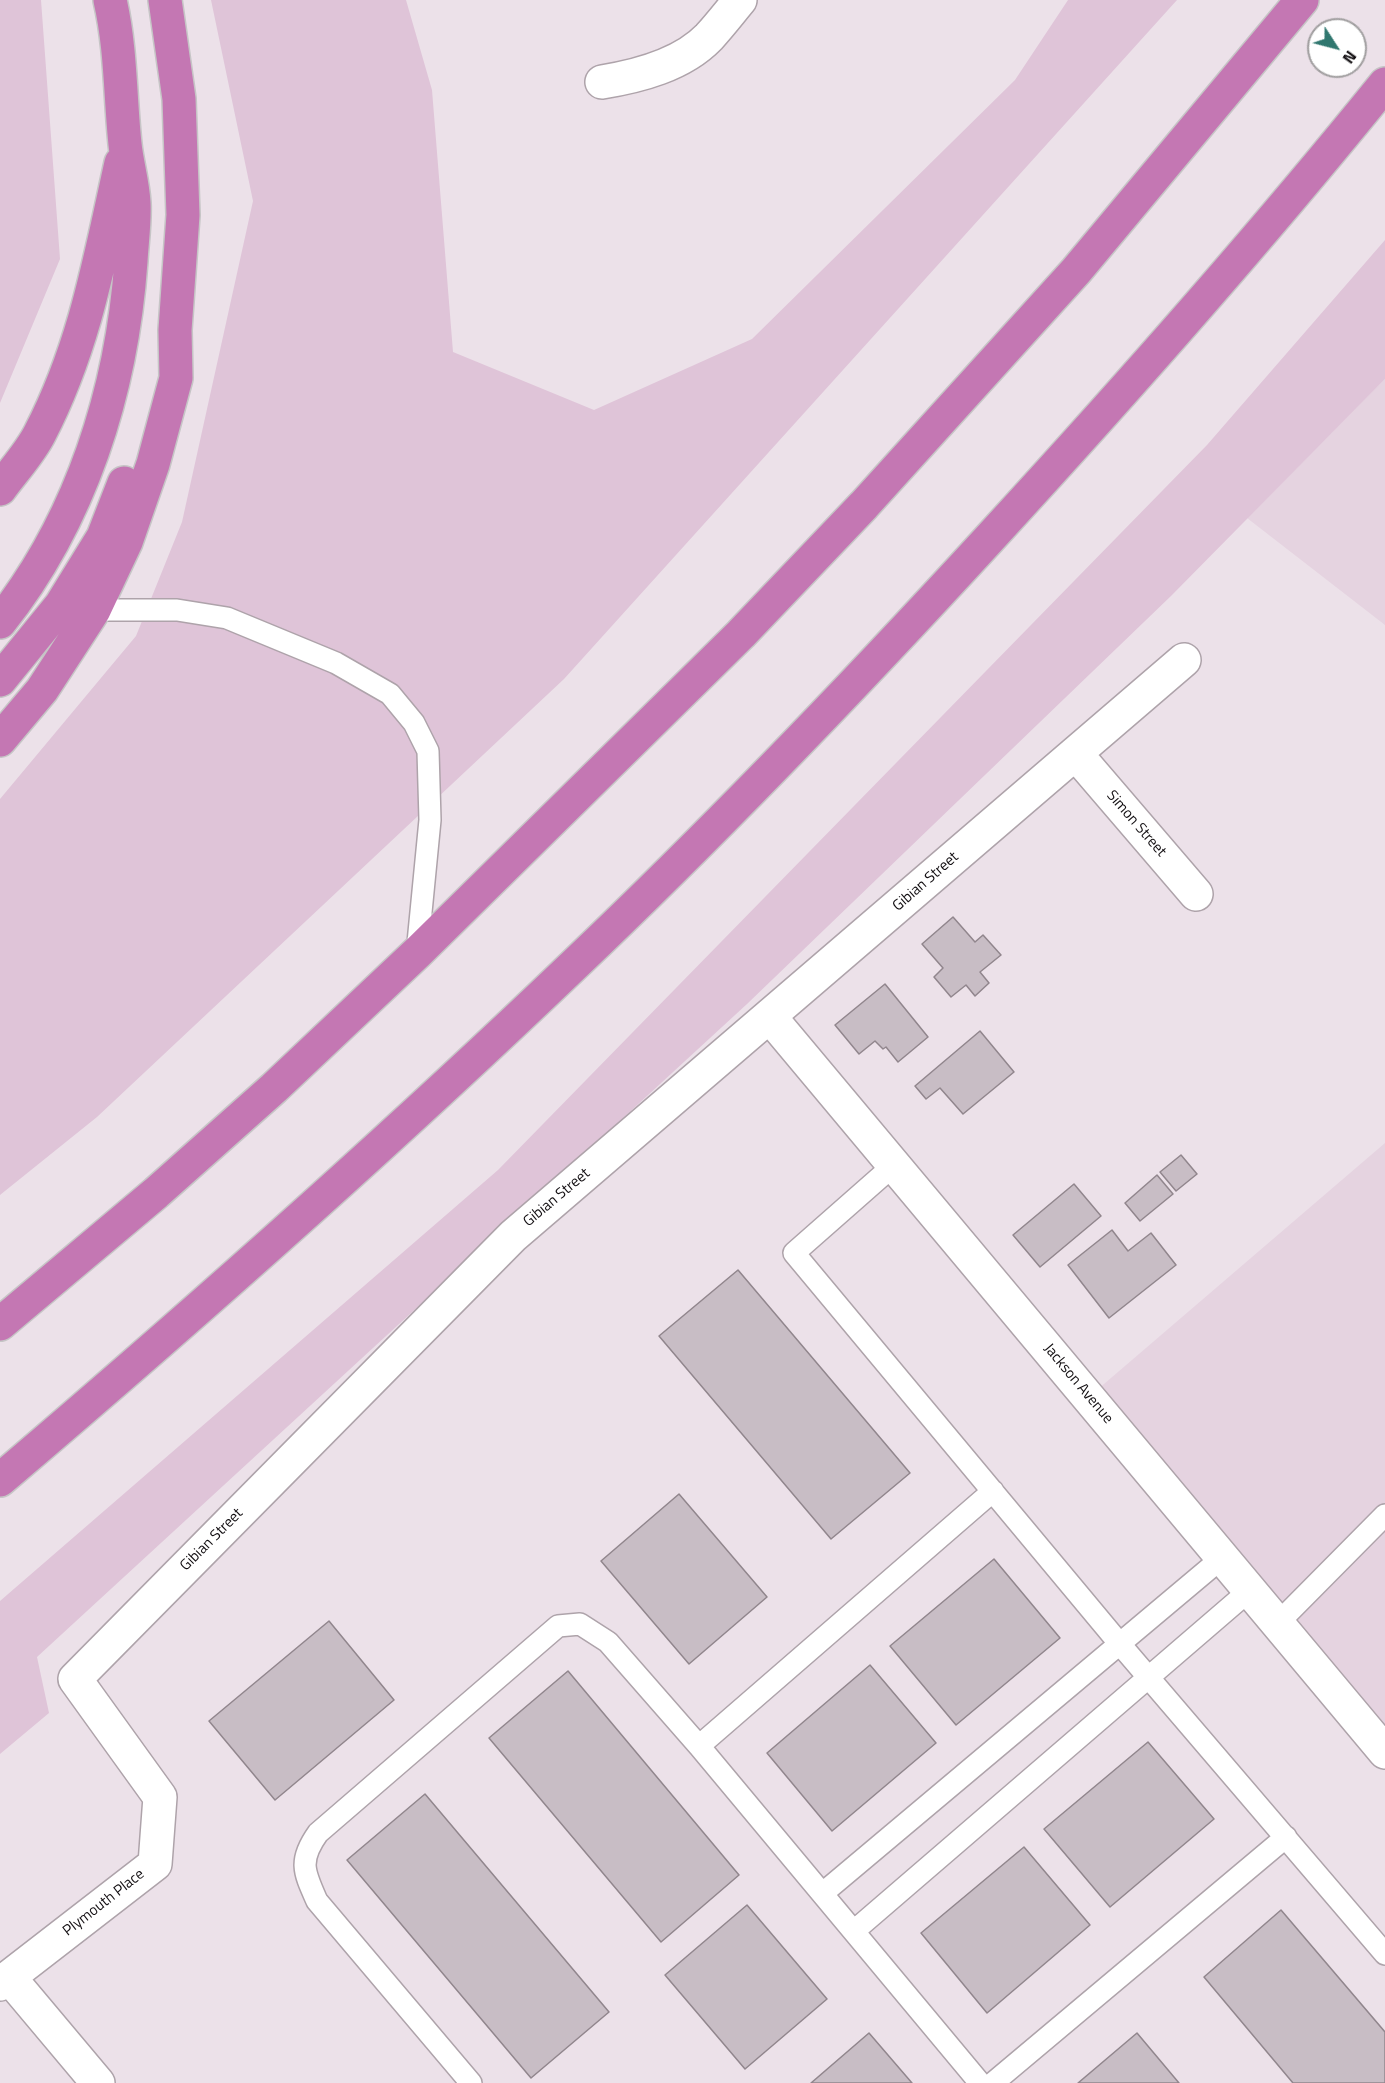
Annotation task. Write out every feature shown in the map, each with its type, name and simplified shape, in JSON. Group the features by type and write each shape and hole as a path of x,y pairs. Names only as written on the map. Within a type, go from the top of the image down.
{"highway":[{"path":"0,622 30,585 65,521 94,449 118,364 129,285 134,203 125,144 122,81 110,0"},
{"path":"0,740 42,690 94,610 126,542 153,464 176,378 175,330 183,215 179,99 165,0"},
{"path":"0,1324 249,1110 417,953 741,634 864,505 1076,271 1302,0"},
{"path":"0,1480 212,1299 574,965 693,849 898,638 1139,375 1385,84"},
{"path":"0,489 39,436 75,355 100,264 125,144"},
{"path":"0,680 61,605 103,537 133,459 157,376 175,330"}],"street":[{"path":"602,82 636,76 674,62 708,39 740,0"},
{"name":"Gibian Street","path":"160,1797 75,1679 513,1236 1184,660"},
{"name":"Simon Street","path":"1076,754 1196,894"},
{"name":"Jackson Avenue","path":"770,1017 1385,1752"},
{"name":"Plymouth Place","path":"4,1981 155,1864 160,1797"},
{"path":"4,1981 98,2083"}],"lane":[{"path":"94,610 177,610 227,618 336,663 390,694 414,723 428,751 430,820 417,953"},
{"path":"894,1165 794,1254 1119,1643 1385,1954"},
{"path":"699,1746 993,1491"},
{"path":"1278,1623 1385,1515"},
{"path":"823,1893 1223,1557"},
{"path":"854,1931 1250,1590"},
{"path":"471,2083 317,1900 304,1872 306,1849 318,1833 558,1626 580,1624 608,1642 699,1746 980,2083"},
{"path":"993,2083 1286,1837"}],"shaded area":[{"path":"0,0 41,0 60,259 0,403"},
{"path":"211,0 406,0 432,90 453,352 594,410 752,339 1015,80 1068,0 1177,0 564,679 97,1117 0,1195 0,799 136,636 182,522 253,201"},
{"path":"1385,240 1385,379 1171,596 747,1004 37,1657 49,1713 0,1754 0,1601 498,1170 1207,445"},
{"path":"1385,379 1385,625 1247,518"},
{"path":"1385,1143 1385,1770 1076,1408"}],"building":[{"path":"953,917 975,942 983,935 1001,955 980,972 989,983 975,996 966,985 951,997 934,977 943,968 922,944"},
{"path":"885,984 928,1037 898,1062 886,1047 883,1049 875,1041 859,1054 835,1025"},
{"path":"980,1031 1014,1072 963,1114 940,1088 926,1099 915,1086"},
{"path":"1181,1155 1197,1174 1176,1191 1160,1172"},
{"path":"1157,1175 1173,1194 1140,1221 1125,1203"},
{"path":"1074,1184 1101,1216 1040,1267 1013,1235"},
{"path":"1112,1230 1128,1251 1151,1233 1176,1265 1109,1318 1068,1265"},
{"path":"738,1270 910,1473 831,1539 659,1336"},
{"path":"679,1494 767,1597 689,1664 601,1561"},
{"path":"994,1559 1060,1638 956,1725 890,1646"},
{"path":"329,1621 394,1700 275,1800 209,1721"},
{"path":"870,1665 936,1743 832,1831 767,1753"},
{"path":"568,1671 739,1875 661,1942 489,1738"},
{"path":"1148,1742 1214,1819 1110,1907 1044,1829"},
{"path":"425,1794 609,2012 531,2078 347,1860"},
{"path":"1024,1847 1090,1925 987,2013 921,1933"},
{"path":"747,1905 827,1999 745,2069 665,1975"},
{"path":"1281,1910 1385,2032 1385,2083 1293,2083 1204,1977"},
{"path":"869,2033 912,2083 811,2083"},
{"path":"1137,2033 1179,2083 1078,2083"}]}
